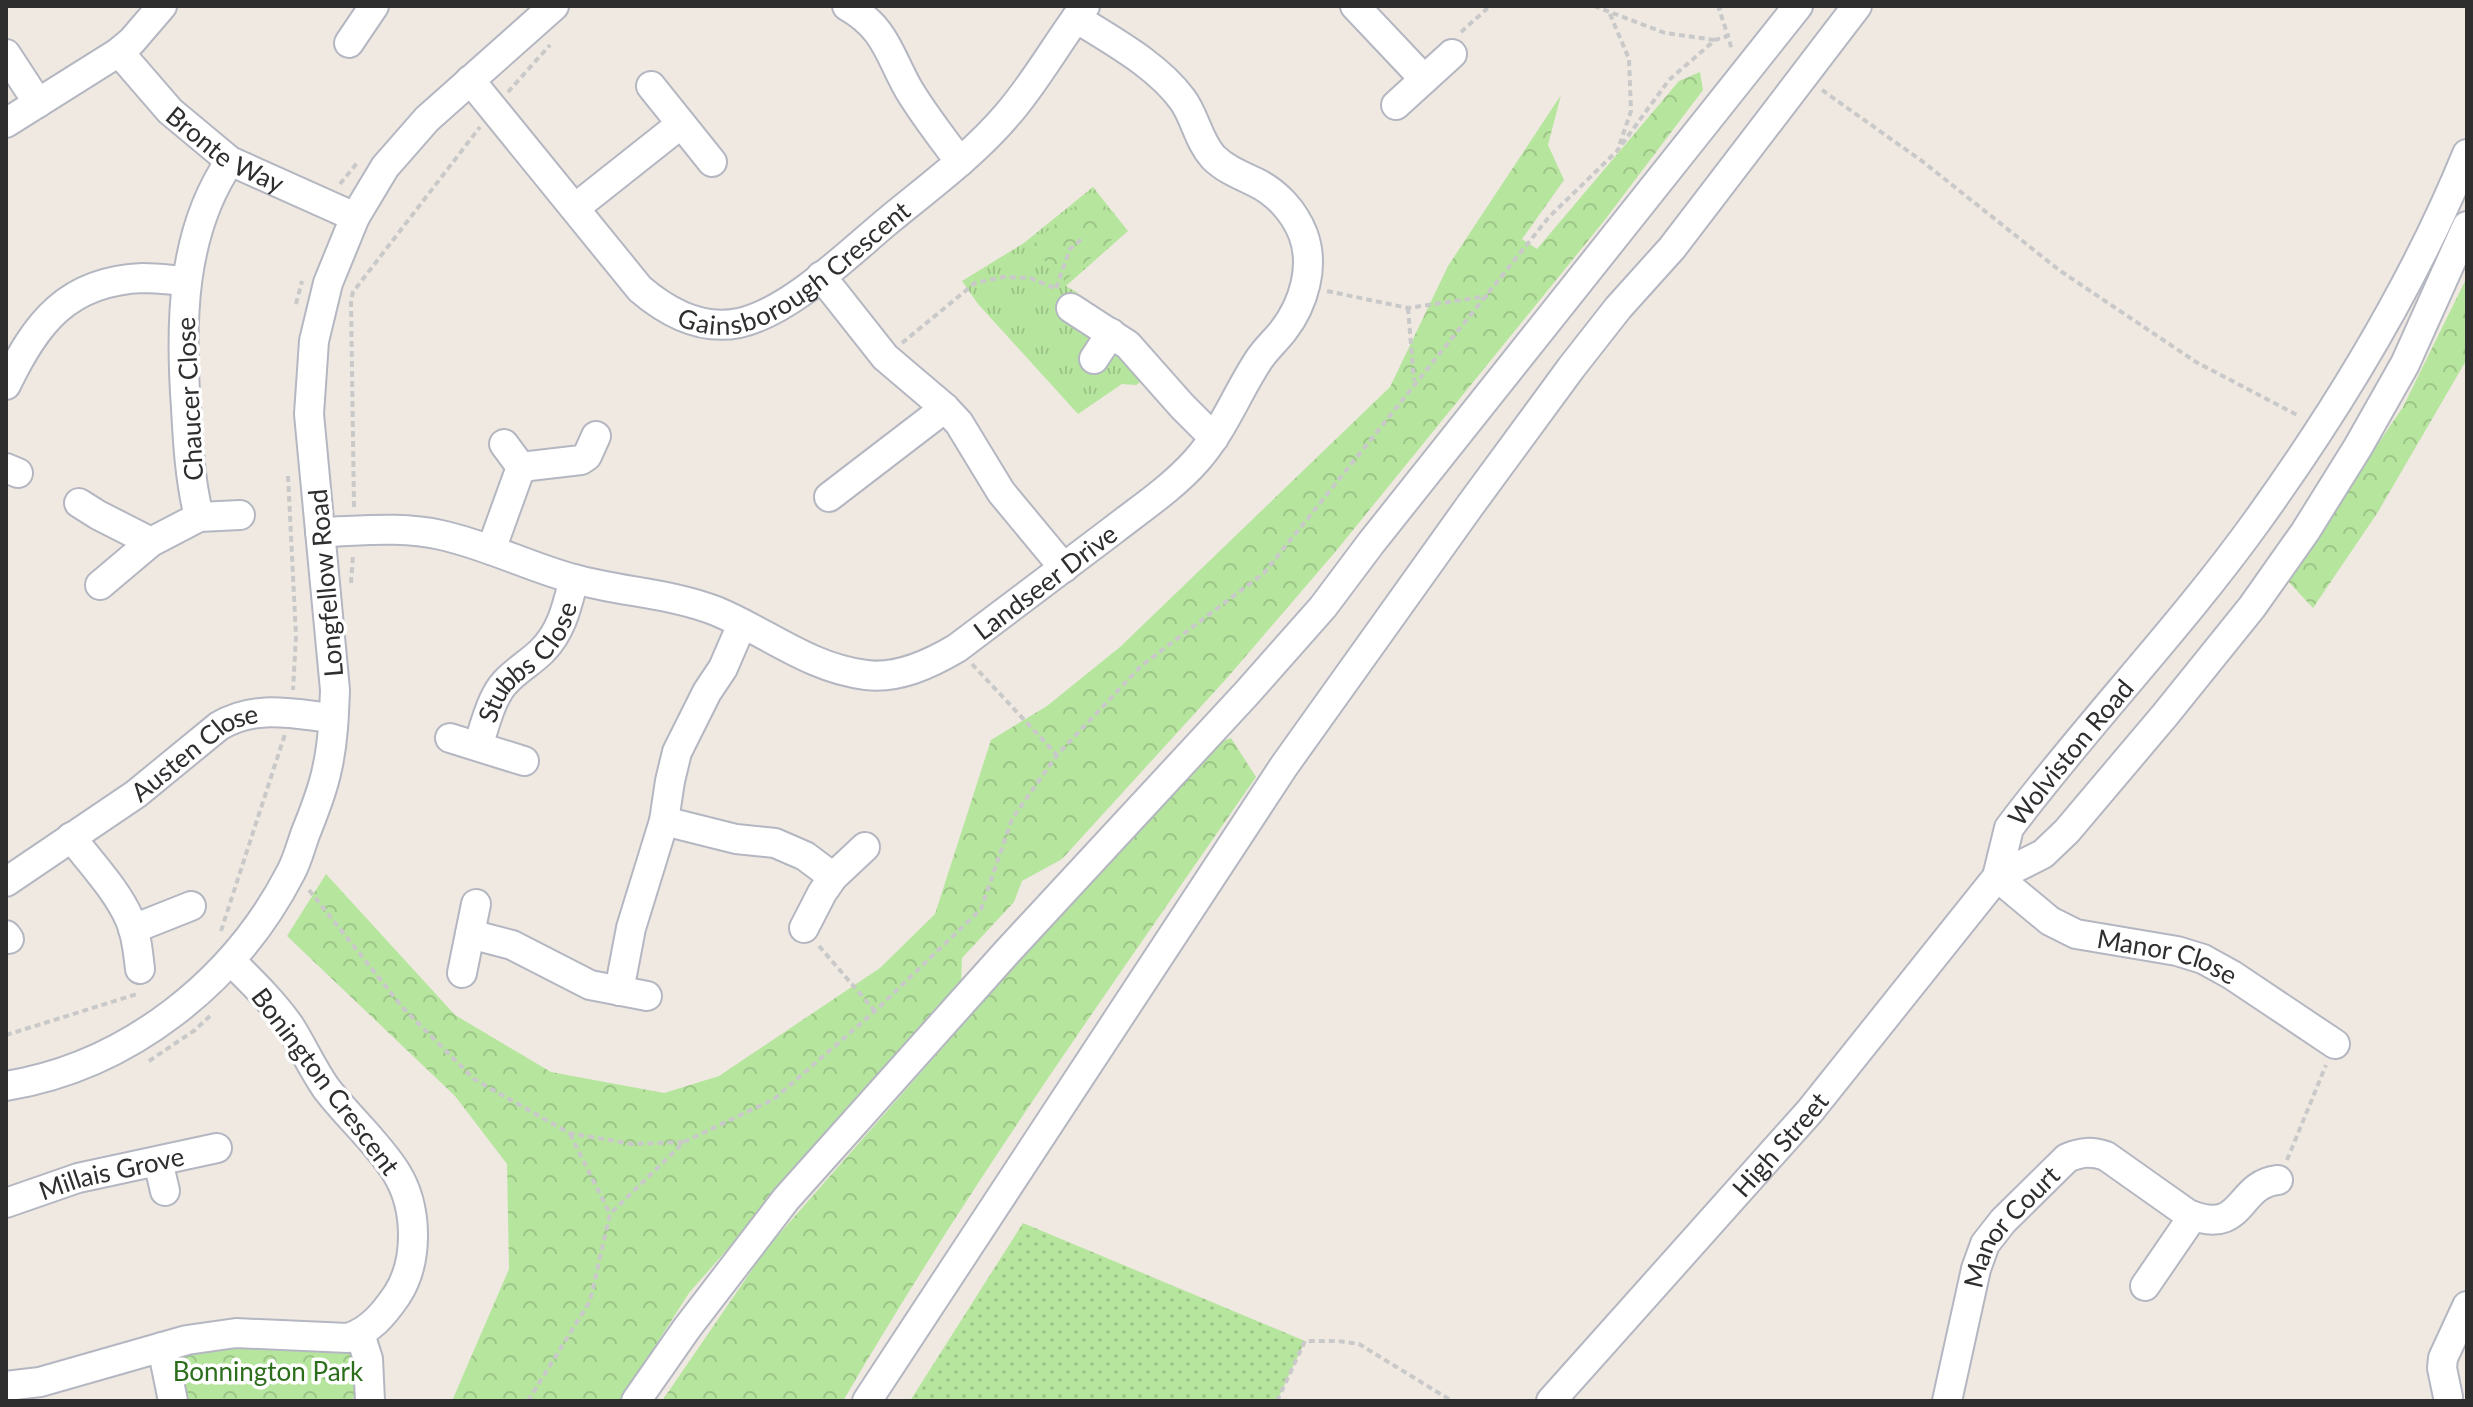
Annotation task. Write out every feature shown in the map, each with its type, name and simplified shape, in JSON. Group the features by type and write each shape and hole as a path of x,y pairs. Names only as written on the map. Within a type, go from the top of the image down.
{"street":[{"path":"6,123 119,52 162,6"},
{"name":"Longfellow Road","path":"6,1086 45,1078 84,1065 160,1023 188,1002 231,961 256,929 293,869 327,769 335,690 309,414 314,341 328,283 355,217 385,167 427,119 554,6"},
{"path":"847,6 866,18 878,31 911,93 960,162"},
{"path":"1355,6 1424,79"},
{"path":"636,1401 687,1328 786,1199 1323,607 1798,6"},
{"path":"867,1401 1284,766 1571,368 1618,308 1672,248 1857,6"},
{"path":"349,43 368,7"},
{"name":"Gainsborough Crescent","path":"470,80 640,289 661,307 685,318 710,324 736,324 758,318 778,307 821,276 960,162 1006,116 1081,12"},
{"name":"Landseer Drive","path":"320,532 379,530 441,535 574,579 682,601 714,611 811,661 838,670 869,675 900,673 931,663 957,648 1176,481 1196,461 1231,411 1264,352 1285,329 1297,308 1309,267 1303,233 1294,215 1276,194 1231,171 1214,158 1182,99 1165,81 1081,12"},
{"name":"Bronte Way","path":"119,52 170,111 230,161 355,217"},
{"path":"6,54 38,103"},
{"path":"1396,105 1452,54"},
{"path":"651,86 712,162"},
{"path":"575,208 681,124"},
{"name":"Wolviston Road","path":"1997,877 2009,828 2256,523 2321,428 2409,280 2467,154"},
{"name":"Chaucer Close","path":"199,517 191,481 184,379 186,281 206,201 230,161"},
{"name":"Wolviston Road","path":"1997,877 2043,854 2067,831 2252,607 2305,532 2405,364 2467,226"},
{"path":"821,276 885,357 959,423 1001,492 1064,568"},
{"name":"Chaucer Close","path":"6,385 37,329 70,300 91,288 115,282 143,278 186,281"},
{"path":"1064,298 1141,358 1214,438"},
{"path":"1094,359 1111,333"},
{"path":"829,497 945,408"},
{"path":"2321,428 2358,447"},
{"path":"521,467 581,460 587,456 596,436"},
{"path":"504,444 521,467"},
{"path":"491,550 521,467"},
{"path":"79,503 151,542"},
{"name":"Chaucer Close","path":"100,585 151,542 199,517 240,515"},
{"name":"Stubbs Close","path":"478,746 497,693 555,636 565,616 574,579"},
{"path":"619,991 634,917 664,821 670,781 685,733 723,668 742,624"},
{"name":"Austen Close","path":"6,882 136,794 233,718 254,712 333,718"},
{"name":"Stubbs Close","path":"450,738 524,761"},
{"path":"664,821 736,839 775,843 805,856 833,877"},
{"path":"71,837 122,904 133,929 139,982"},
{"path":"804,928 833,877 865,847"},
{"name":"Manor Close","path":"1997,877 2050,921 2076,934 2177,951 2203,959 2335,1044"},
{"name":"High Street","path":"1557,1399 1810,1111 1997,877"},
{"path":"462,973 476,904"},
{"path":"133,929 191,906"},
{"path":"470,934 512,945 581,982 647,996"},
{"name":"Bonington Crescent","path":"231,961 289,1025 325,1086 386,1158 406,1194 413,1230 411,1267 400,1291 383,1315 360,1334"},
{"name":"Millais Grove","path":"6,1203 78,1178 217,1148"},
{"name":"Manor Court","path":"1947,1401 1976,1269 1985,1244 2003,1221 2067,1158 2080,1152 2093,1151 2106,1156 2193,1216"},
{"path":"158,1161 165,1191"},
{"path":"2145,1286 2193,1216 2202,1220 2228,1217 2239,1210 2257,1186 2278,1180"},
{"path":"2450,1396 2442,1368 2443,1358 2467,1306"},
{"path":"6,1386 40,1382 187,1340 236,1333 333,1338 360,1334 368,1359 370,1401"},
{"path":"162,1347 173,1401"}],"path":[{"path":"1452,54 1447,44 1490,6"},
{"path":"1594,6 1665,33 1715,40"},
{"path":"1722,6 1719,9 1734,57"},
{"path":"1610,14 1629,59 1631,111 1617,151"},
{"path":"528,1401 590,1301 610,1214 684,1142 774,1099 875,1011 981,909 1012,819 1057,755 1141,666 1264,573 1549,217 1617,151 1669,80 1715,40 1728,36"},
{"path":"1803,76 1922,161 2059,270 2196,362 2321,428"},
{"path":"885,357 975,283 1003,277 1030,278 1064,298 1070,249 1083,238"},
{"path":"296,304 302,280"},
{"path":"1305,286 1408,308 1488,296"},
{"path":"1408,308 1414,383"},
{"path":"220,934 292,713 296,636 288,474"},
{"path":"957,648 1057,755"},
{"path":"293,869 403,1008 474,1079 569,1133 632,1144 684,1142"},
{"path":"804,928 875,1011"},
{"path":"6,1035 139,982"},
{"path":"2278,1180 2335,1044"},
{"path":"569,1133 610,1214"},
{"path":"1277,1401 1305,1341 1338,1341 1359,1344 1452,1401"}],"green space":[{"path":"1700,72 1703,90 1604,221 1336,551 1227,678 1062,859 1022,881 1014,902 962,958 961,983 689,1293 620,1401 452,1401 509,1269 507,1164 455,1096 287,936 326,874 455,1015 551,1072 664,1093 719,1076 880,968 935,914 991,740 1047,706 1120,647 1390,387 1448,266 1561,95 1548,145 1564,180 1522,239 1537,249 1679,81"},
{"path":"1093,187 1128,231 1066,286 1078,293 1067,309 1150,375 1136,385 1122,384 1078,414 978,304 962,281 1024,243"},
{"path":"1092,191 1124,229 1064,281 1031,246"},
{"path":"2467,277 2467,359 2378,512 2313,608 2286,579 2403,407"},
{"path":"1231,738 1256,777 992,1163 843,1401 662,1401 767,1248 1212,745"},
{"path":"1023,1223 1305,1341 1277,1401 910,1401"},
{"name":"Bonnington Park","path":"230,1341 349,1346 359,1356 360,1395 348,1401 183,1401 176,1354"}]}
